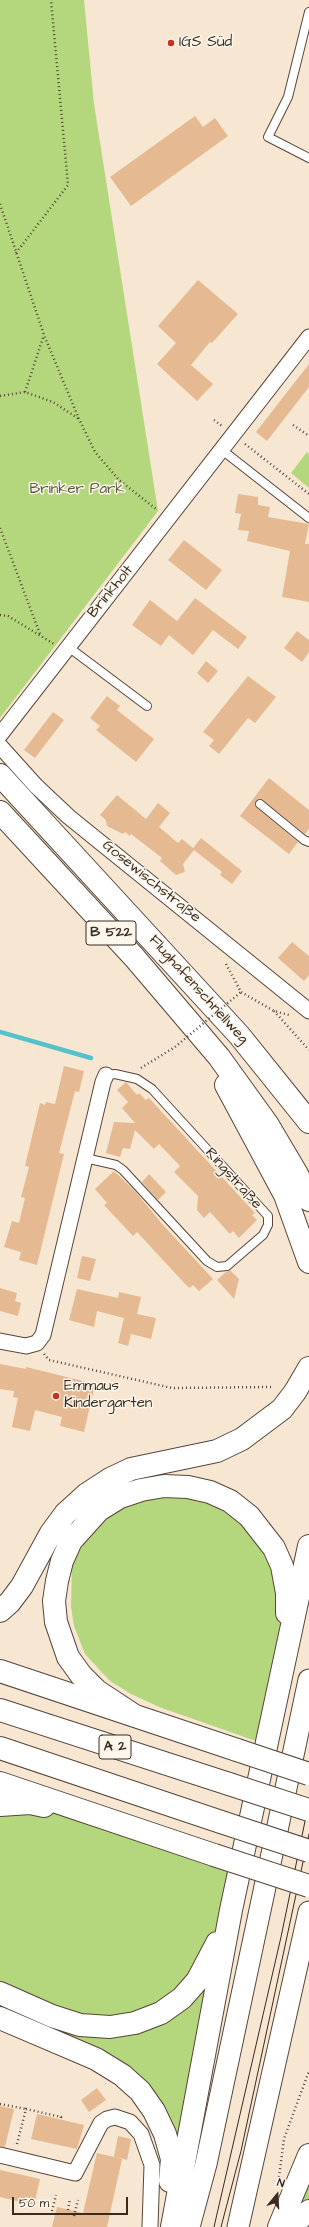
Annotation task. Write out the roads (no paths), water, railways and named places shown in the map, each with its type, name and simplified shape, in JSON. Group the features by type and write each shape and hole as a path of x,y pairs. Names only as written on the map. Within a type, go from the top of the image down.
{"highway":[{"name":"Flughafenschnellweg","path":"0,774 239,1035 309,1122"},
{"name":"Flughafenschnellweg","path":"0,812 134,957 219,1057"},
{"name":"B 522","path":"219,1057 268,1125 297,1174 309,1200"},
{"path":"219,1057 227,1090 285,1195 309,1262"},
{"path":"0,1611 10,1602 22,1586 51,1533 65,1514 87,1494 110,1479 131,1469 218,1451 242,1440 282,1409 295,1392 309,1368"},
{"path":"135,1716 97,1691 81,1675 68,1657 56,1622 54,1601 56,1581 71,1542 83,1526 99,1510 120,1497 141,1490 164,1486 188,1487 210,1492 230,1501 249,1516 274,1548 282,1566 287,1593 288,1640"},
{"path":"172,2227 231,1910 309,1546"},
{"path":"0,1671 309,1774"},
{"name":"A 2","path":"0,1710 309,1810"},
{"name":"A 2","path":"0,1748 309,1851"},
{"path":"0,1783 97,1817 309,1886"},
{"path":"0,1805 30,1803 97,1817"},
{"path":"0,1993 52,2016 80,2025 110,2027 135,2023 161,2013 182,1998 197,1981 214,1950 231,1910"},
{"path":"0,2018 96,2059 122,2075 140,2091 157,2116 165,2134 172,2158 168,2227"},
{"path":"279,2227 309,2155"},
{"path":"289,2227 309,2211"}],"main road":[{"path":"189,2227 206,2164 309,1680"},
{"path":"238,2227 309,1912"}],"street":[{"name":"Brinkholt","path":"0,735 65,648 169,519 309,337"},
{"name":"Gosewischstraße","path":"0,746 36,786 69,817 308,1010"},
{"name":"Ringstraße","path":"0,1341 26,1346 37,1344 43,1335 103,1082 106,1075"},
{"path":"7,2157 75,2173 101,2123 107,2119 115,2117 130,2122 142,2134 152,2165 150,2227"}],"lane":[{"path":"309,12 288,97 268,137 309,158"},
{"path":"222,450 309,518"},
{"path":"65,648 147,706"},
{"path":"260,804 304,840 309,842"},
{"name":"Ringstraße","path":"85,1158 116,1165 123,1170 208,1261 217,1267 227,1266 263,1235 268,1225 268,1216 152,1089 137,1079 115,1074 106,1075"}],"waterway":[{"path":"0,1032 91,1058"}],"tram line":[{"path":"214,2227 281,1937 309,1802"},
{"path":"221,2227 241,2151 309,1834"}],"place":[{"name":"IGS Süd","path":"171,43"},
{"name":"Emmaus Kindergarten","path":"56,1396"}],"park label":[{"name":"Brinker Park","path":"77,490"}]}
